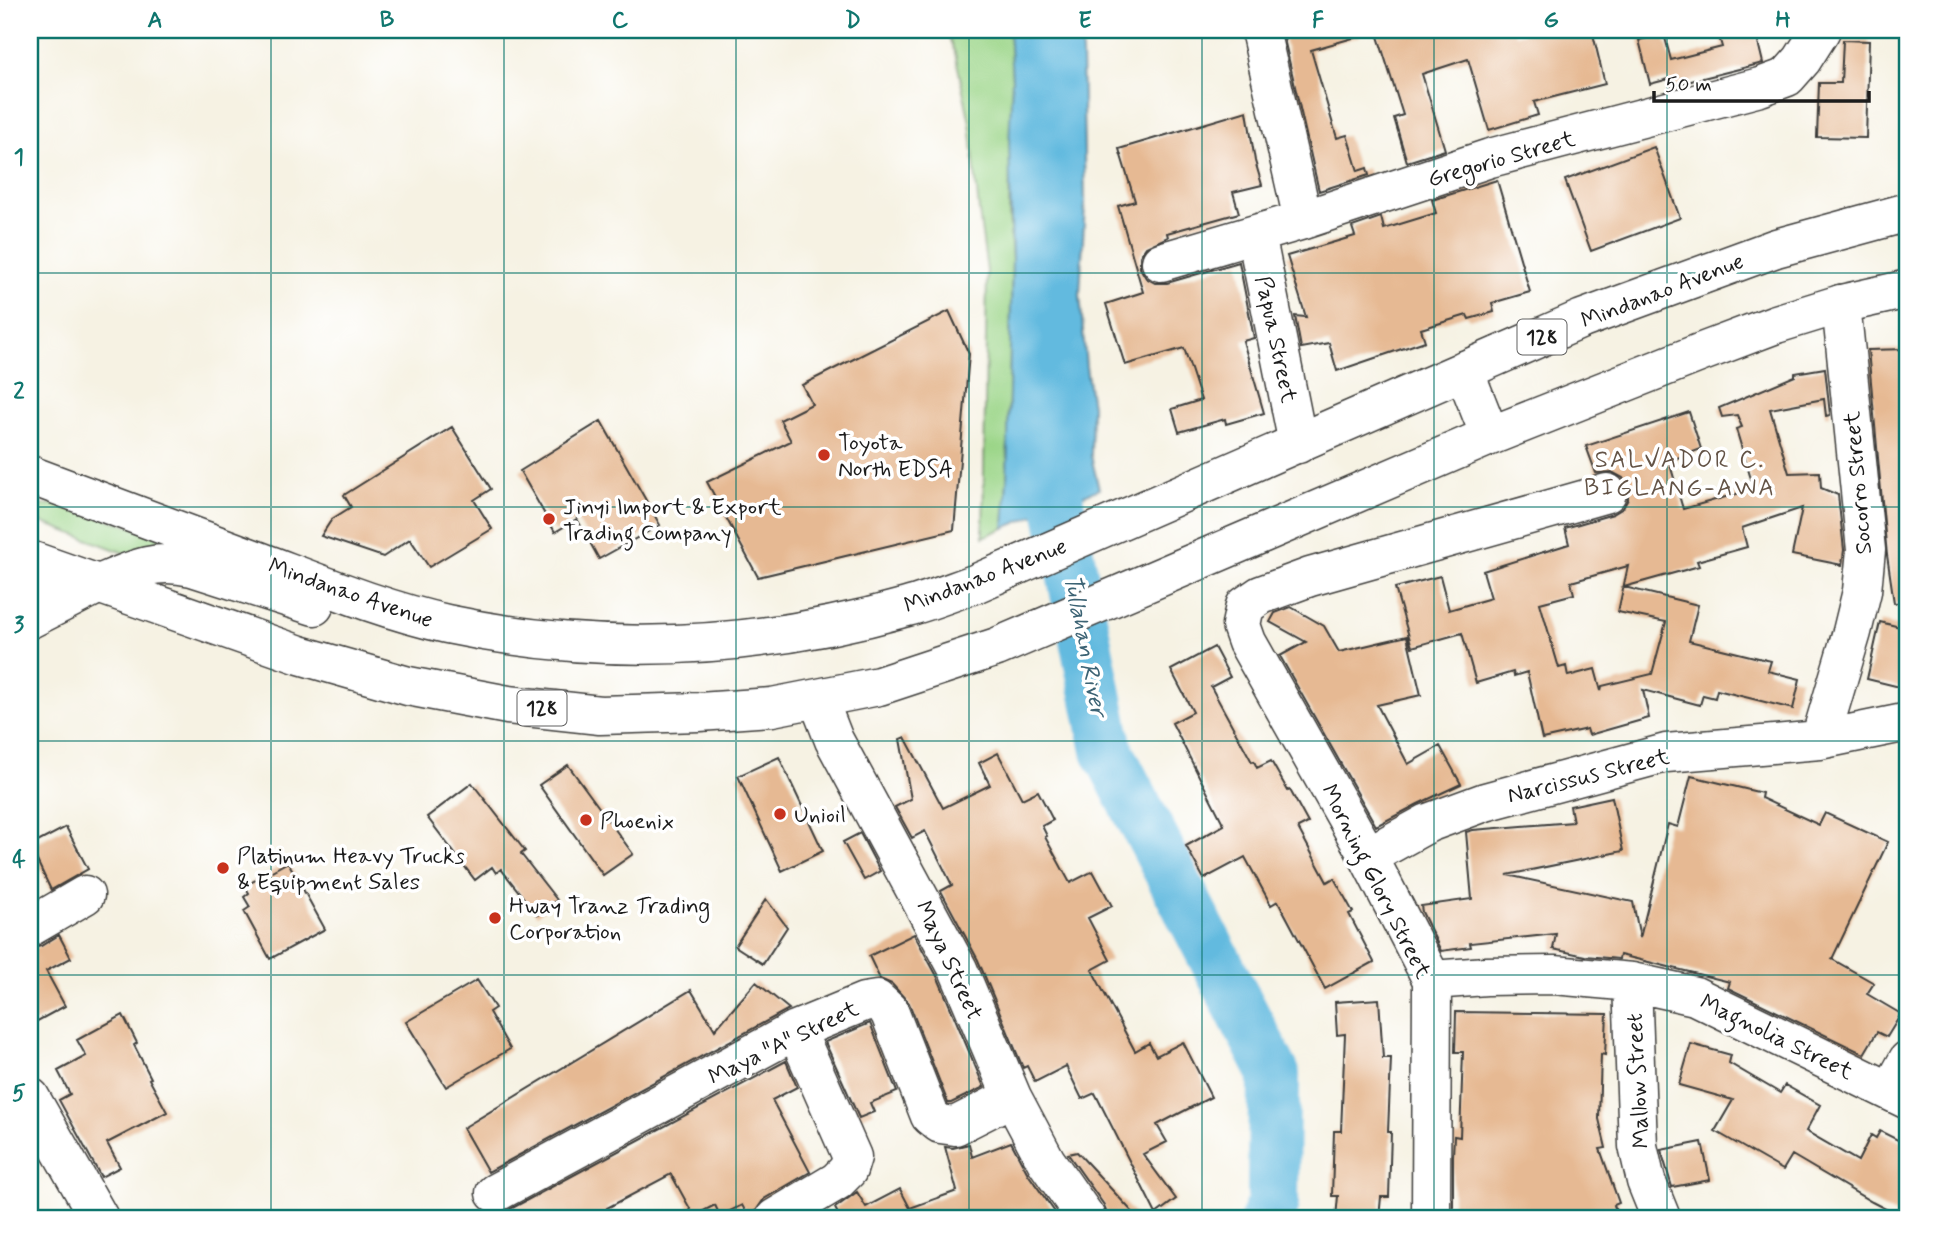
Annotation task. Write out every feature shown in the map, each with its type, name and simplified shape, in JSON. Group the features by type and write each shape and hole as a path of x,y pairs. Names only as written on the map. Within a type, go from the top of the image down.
{"main road":[{"path":"1260,30 1303,220"},
{"name":"Gregorio Street","path":"1161,262 1303,220 1490,159 1760,87 1787,77 1802,60 1821,30"},
{"name":"Mindanao Avenue","path":"30,475 371,603 446,623 523,637 601,645 679,645 747,640 840,624 909,607 977,583 1582,319 1725,265 1825,233 1908,212"},
{"name":"Papua Street","path":"1256,234 1298,444"},
{"name":"128","path":"30,560 349,670 408,686 508,705 600,715 772,707 879,686 997,646 1490,436 1763,329 1841,304 1908,289"},
{"name":"Socorro Street","path":"1820,740 1862,591 1866,550 1841,304"},
{"path":"1464,370 1490,436"},
{"name":"Morning Glory Street","path":"1431,1218 1432,980 1368,856 1247,642 1241,625 1245,607 1261,595 1310,577 1607,493"},
{"path":"30,619 137,567 156,563 192,567 302,604 334,608 371,603"},
{"path":"30,592 97,585"},
{"name":"Maya Street","path":"818,699 834,740 958,970 1012,1097 1046,1161 1086,1218"},
{"name":"Narcissus Street","path":"1368,856 1429,823 1465,808 1666,754 1820,740 1908,722"},
{"path":"30,927 85,895"},
{"name":"Magnolia Street","path":"1432,980 1554,975 1632,982 1695,996 1903,1084"},
{"name":"Mallow Street","path":"1632,982 1638,1146 1646,1181 1661,1218"},
{"name":"Maya \"A\" Street","path":"495,1192 796,1030 864,1002 877,1000 889,1012 930,1116 940,1124 955,1126 1012,1097"},
{"path":"775,1218 836,1181 848,1170 852,1157 796,1030"},
{"path":"30,1097 99,1218"}],"green space":[{"path":"946,30 1009,30 1010,36 1012,80 1009,213 1012,261 1007,480 1004,528 983,537 987,271 970,123 955,53"},
{"path":"60,503 178,542 127,554 30,518 30,507"}],"water":[{"path":"1009,30 1079,30 1082,52 1085,204 1080,294 1092,406 1091,456 1099,489 1004,528 1012,261 1009,143 1012,80"}],"building":[{"path":"1282,30 1359,30 1360,36 1311,50 1337,138 1347,135 1358,171 1367,168 1369,175 1319,191"},
{"path":"1376,30 1513,30 1515,35 1535,30 1592,30 1605,84 1534,102 1538,115 1489,130 1468,59 1422,74 1445,150 1407,162 1394,118 1403,115"},
{"path":"1717,30 1755,30 1763,63 1671,86 1669,79 1650,84 1639,40 1664,34 1671,60 1722,47"},
{"path":"1843,40 1869,41 1866,138 1817,137 1819,83 1841,83"},
{"path":"1247,111 1262,185 1233,192 1239,213 1167,233 1168,237 1146,247 1140,256 1140,268 1146,278 1155,283 1167,283 1239,262 1254,338 1243,341 1264,413 1226,424 1225,419 1179,432 1172,409 1201,400 1184,348 1125,365 1106,304 1143,292 1118,206 1135,201 1119,149"},
{"path":"1654,147 1680,218 1591,251 1565,180"},
{"path":"1497,180 1530,292 1492,303 1494,312 1469,319 1467,315 1421,329 1425,341 1337,371 1329,343 1301,348 1295,316 1306,317 1287,256 1355,236 1352,227 1381,217 1384,229 1436,213 1432,200"},
{"path":"949,311 969,354 954,530 758,577 707,482 791,441 780,420 812,404 802,385"},
{"path":"1908,349 1908,602 1894,603 1868,350"},
{"path":"1825,368 1830,415 1826,416 1824,399 1770,409 1789,473 1820,472 1821,488 1838,495 1844,550 1842,565 1792,555 1802,508 1742,528 1747,547 1697,561 1699,566 1624,587 1698,605 1689,641 1771,661 1768,671 1800,679 1793,709 1717,690 1715,698 1703,695 1700,705 1643,690 1649,718 1589,735 1587,729 1542,739 1527,672 1514,676 1513,672 1476,683 1462,633 1412,647 1395,588 1440,576 1449,610 1491,598 1483,571 1569,544 1565,528 1613,514 1623,508 1628,499 1628,488 1623,478 1612,472 1596,473 1586,446 1689,412 1701,449 1669,461 1683,509 1754,489 1736,429 1742,427 1737,415 1722,417 1719,408 1795,376 1795,373","holes":["1628,566 1618,612 1666,622 1652,674 1602,686 1601,691 1595,669 1568,676 1566,666 1559,668 1540,603 1574,594 1571,582"]},
{"path":"601,421 660,525 599,559 577,519 555,532 520,471"},
{"path":"452,427 491,489 474,500 492,529 429,567 410,539 383,557 321,536 332,519 351,507 344,495"},
{"path":"1291,607 1324,626 1339,652 1407,636 1421,695 1377,705 1408,764 1440,746 1461,784 1376,826 1280,656 1306,642 1270,622 1275,613"},
{"path":"1880,622 1908,629 1908,689 1867,679"},
{"path":"1214,647 1230,677 1211,687 1252,762 1254,761 1257,768 1271,761 1288,791 1290,790 1308,823 1298,828 1327,882 1334,878 1353,912 1349,914 1374,962 1325,989 1278,901 1271,905 1245,857 1204,879 1186,846 1224,825 1172,723 1193,712 1171,670"},
{"path":"905,737 943,808 990,785 979,763 998,753 1022,799 1038,791 1053,820 1042,826 1047,836 1045,837 1070,883 1093,871 1112,906 1088,918 1110,960 1092,970 1135,1051 1149,1043 1156,1056 1183,1042 1211,1097 1157,1125 1167,1142 1143,1154 1176,1199 1156,1214 1095,1093 1082,1099 1066,1066 1035,1082 1027,1066 1023,1068 978,960 941,891 952,885 925,831 912,838 895,807 911,799 900,739"},
{"name":"Unioil","path":"779,757 823,851 782,871 738,776"},
{"name":"Phoenix","path":"568,765 633,854 603,875 539,785"},
{"path":"1691,776 1762,793 1761,798 1819,825 1825,813 1888,842 1832,959 1874,983 1867,994 1901,1014 1887,1037 1877,1032 1864,1054 1728,988 1730,982 1620,955 1619,959 1585,956 1553,949 1556,934 1470,943 1471,947 1441,951 1421,906 1472,899 1466,832 1573,822 1570,806 1612,797 1623,851 1507,875 1633,902 1640,938 1668,824 1678,827"},
{"path":"472,783 525,851 521,854 557,900 537,915 501,869 496,873 492,867 475,880 427,817"},
{"path":"66,827 88,869 51,890 30,846"},
{"path":"860,833 880,871 864,880 843,842"},
{"path":"288,862 325,929 270,959 244,911 250,907 244,897 249,893 245,886"},
{"path":"766,899 787,927 763,964 735,946"},
{"path":"914,934 938,978 984,1087 951,1103 948,1103 909,1003 892,984 880,979 869,956"},
{"path":"59,935 71,958 46,971 65,1006 30,1025 30,949"},
{"path":"477,980 495,1008 489,1012 510,1049 446,1087 406,1022"},
{"path":"756,982 789,1009 488,1172 463,1128 691,990 715,1030"},
{"path":"1379,999 1383,1058 1391,1058 1389,1197 1381,1197 1379,1218 1336,1218 1338,1196 1332,1196 1334,1131 1341,1131 1345,1034 1337,1035 1335,1002"},
{"path":"1456,1012 1607,1014 1605,1055 1601,1054 1599,1119 1606,1148 1600,1149 1619,1203 1614,1205 1618,1218 1453,1218 1454,1136 1460,1137 1463,1052 1455,1052"},
{"path":"123,1015 137,1043 134,1045 151,1078 149,1079 167,1112 107,1143 120,1167 101,1177 59,1100 70,1094 58,1071 86,1056 77,1040"},
{"path":"870,1023 897,1092 870,1103 874,1112 859,1118 825,1042"},
{"path":"1691,1044 1731,1055 1729,1063 1780,1093 1785,1085 1820,1105 1806,1131 1858,1161 1871,1135 1876,1138 1880,1131 1908,1145 1908,1218 1872,1202 1792,1155 1783,1170 1715,1131 1733,1100 1679,1085"},
{"path":"786,1061 797,1087 772,1100 810,1172 764,1199 755,1212 748,1216 742,1205 720,1216 715,1205 694,1216 671,1174 607,1208 612,1218 475,1218 486,1212 495,1215 505,1212"},
{"path":"1011,1142 1028,1174 1059,1218 840,1218 835,1208 857,1192 866,1207 900,1189 910,1208 957,1191 945,1147 969,1144 972,1157"},
{"path":"1702,1142 1710,1180 1672,1187 1661,1150"},
{"path":"1077,1152 1138,1218 1108,1218 1104,1205 1068,1154"}],"waterway":[{"name":"Tullahan River","path":"1052,435 1055,487 1107,750 1274,1074 1273,1203 1266,1218"}],"place":[{"name":"Toyota North EDSA","path":"824,455"},
{"name":"Jinyi Import & Export Trading Company","path":"549,519"},
{"name":"Unioil","path":"780,814"},
{"name":"Phoenix","path":"586,820"},
{"name":"Platinum Heavy Trucks & Equipment Sales","path":"223,868"},
{"name":"Hway Tranz Trading Corporation","path":"495,918"}],"district":[{"name":"SALVADOR C. BIGLANG-AWA","path":"1680,473"}]}
